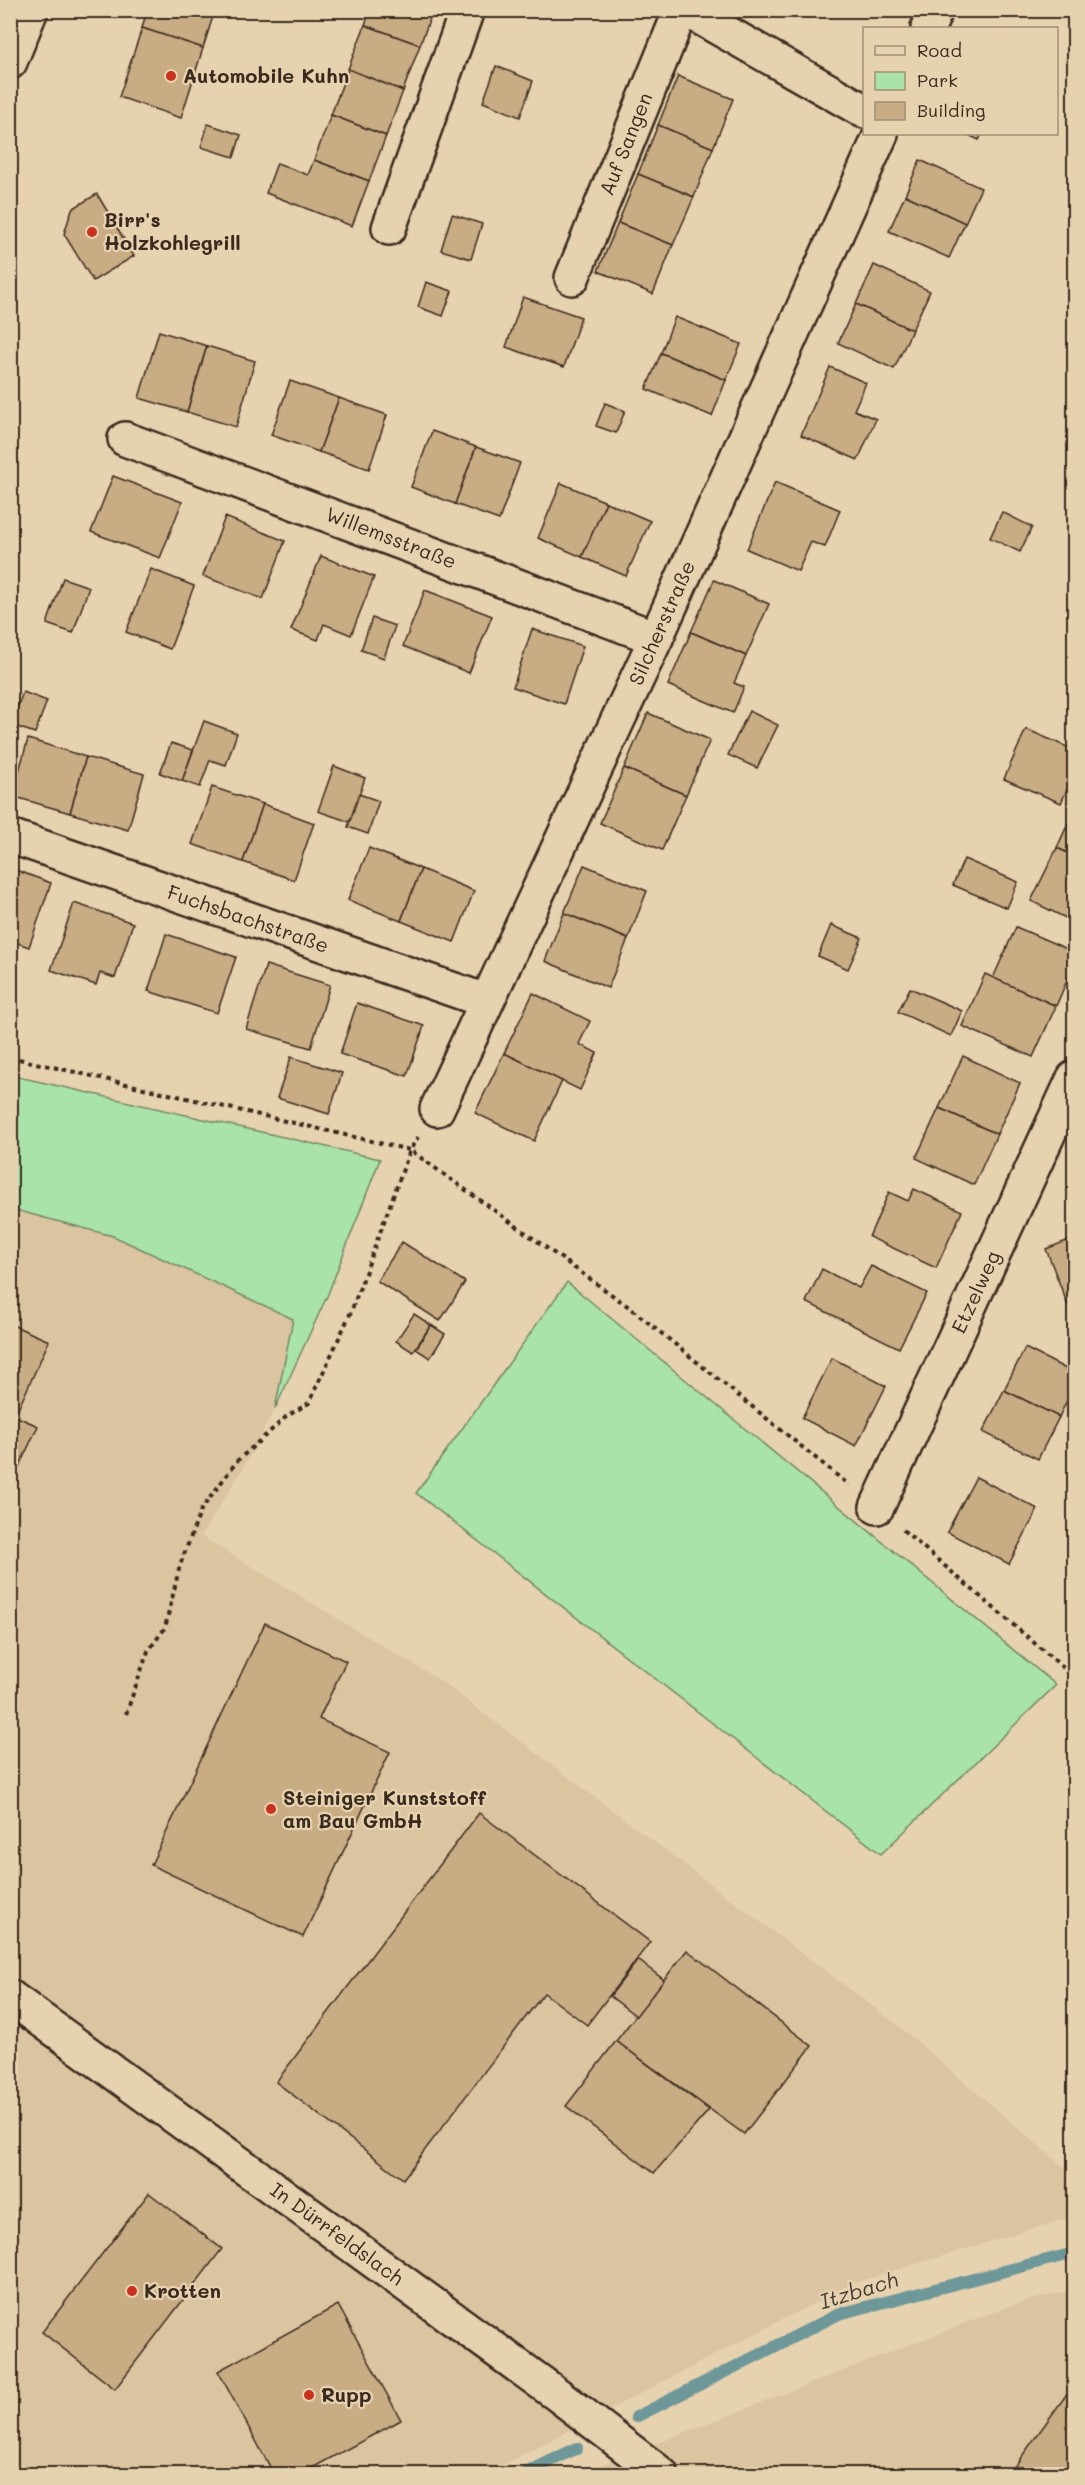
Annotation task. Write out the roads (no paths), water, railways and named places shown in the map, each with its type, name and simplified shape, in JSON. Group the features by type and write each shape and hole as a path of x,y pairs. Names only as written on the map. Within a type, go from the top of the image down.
{"street":[{"path":"10,62 32,10"},
{"path":"388,228 467,10"},
{"name":"Auf Sangen","path":"572,278 681,10"},
{"path":"687,10 863,110"},
{"path":"928,27 936,10"},
{"name":"Silcherstraße","path":"437,1109 656,638 881,135"},
{"name":"Willemsstraße","path":"125,439 656,638"},
{"name":"Fuchsbachstraße","path":"10,837 486,1001"},
{"name":"Etzelweg","path":"877,1507 1074,1078"},
{"name":"In Dürrfeldslach","path":"10,1997 548,2388 660,2475"}],"waterway":[{"name":"Itzbach","path":"636,2417 839,2314 1074,2253"},
{"name":"Itzbach","path":"524,2474 577,2448"}],"place":[{"name":"Automobile Kuhn","path":"171,76"},
{"name":"Birr's Holzkohlegrill","path":"92,232"},
{"name":"Steiniger Kunststoff am Bau GmbH","path":"271,1809"},
{"name":"Krotten","path":"132,2291"},
{"name":"Rupp","path":"309,2395"}]}
